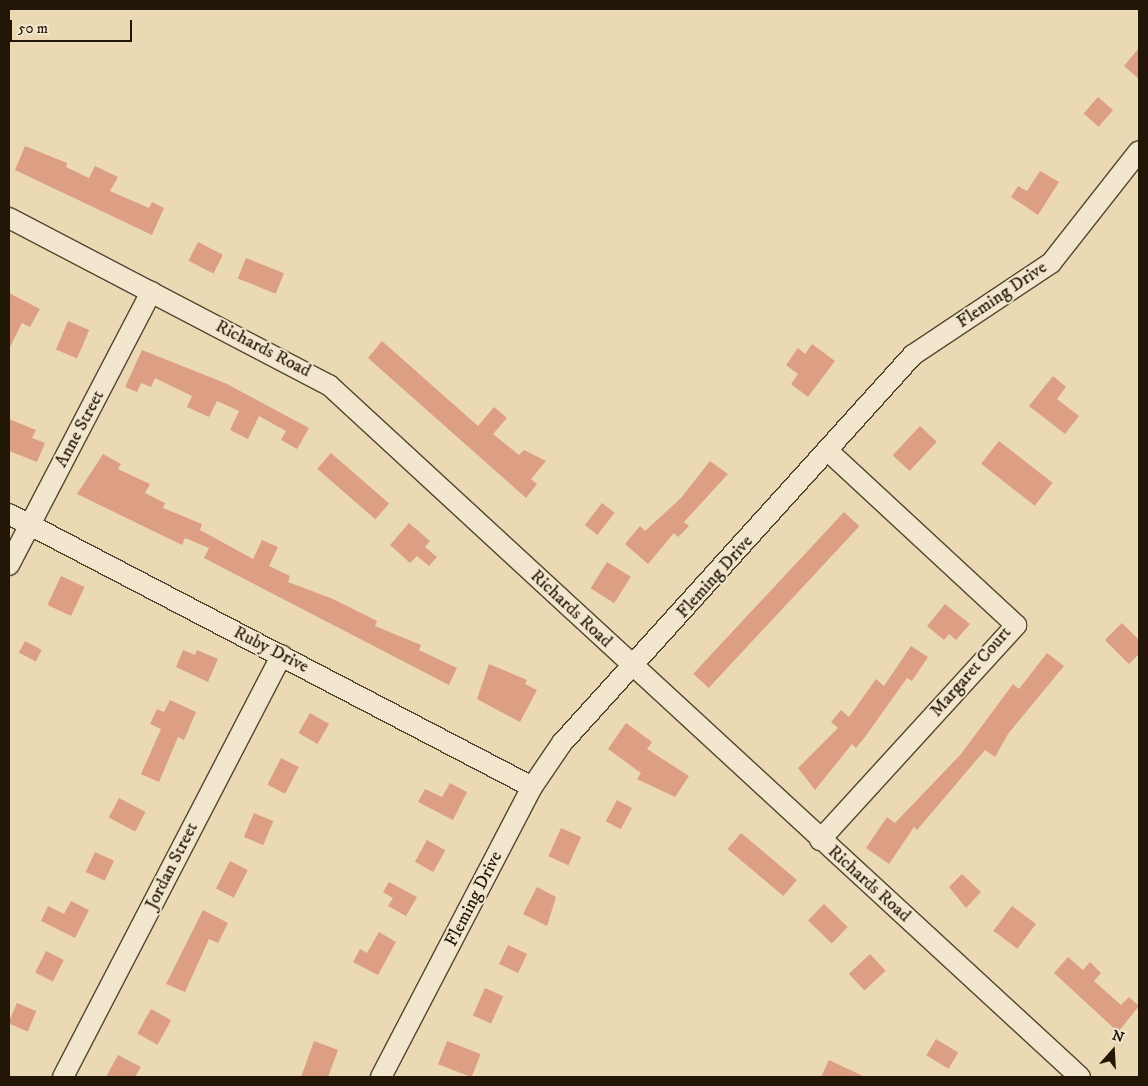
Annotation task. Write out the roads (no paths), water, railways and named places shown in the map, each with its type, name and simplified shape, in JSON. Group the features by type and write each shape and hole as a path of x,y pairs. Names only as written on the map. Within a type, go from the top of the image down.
{"street":[{"name":"Fleming Drive","path":"381,1077 532,787 562,743 830,452 913,355 1051,263 1139,151"},
{"name":"Richards Road","path":"9,218 329,385 820,840 1080,1077"},
{"name":"Anne Street","path":"9,565 151,292"},
{"name":"Margaret Court","path":"820,840 1016,626 830,452"},
{"name":"Ruby Drive","path":"9,514 532,787"},
{"name":"Jordan Street","path":"63,1077 282,655"}]}
